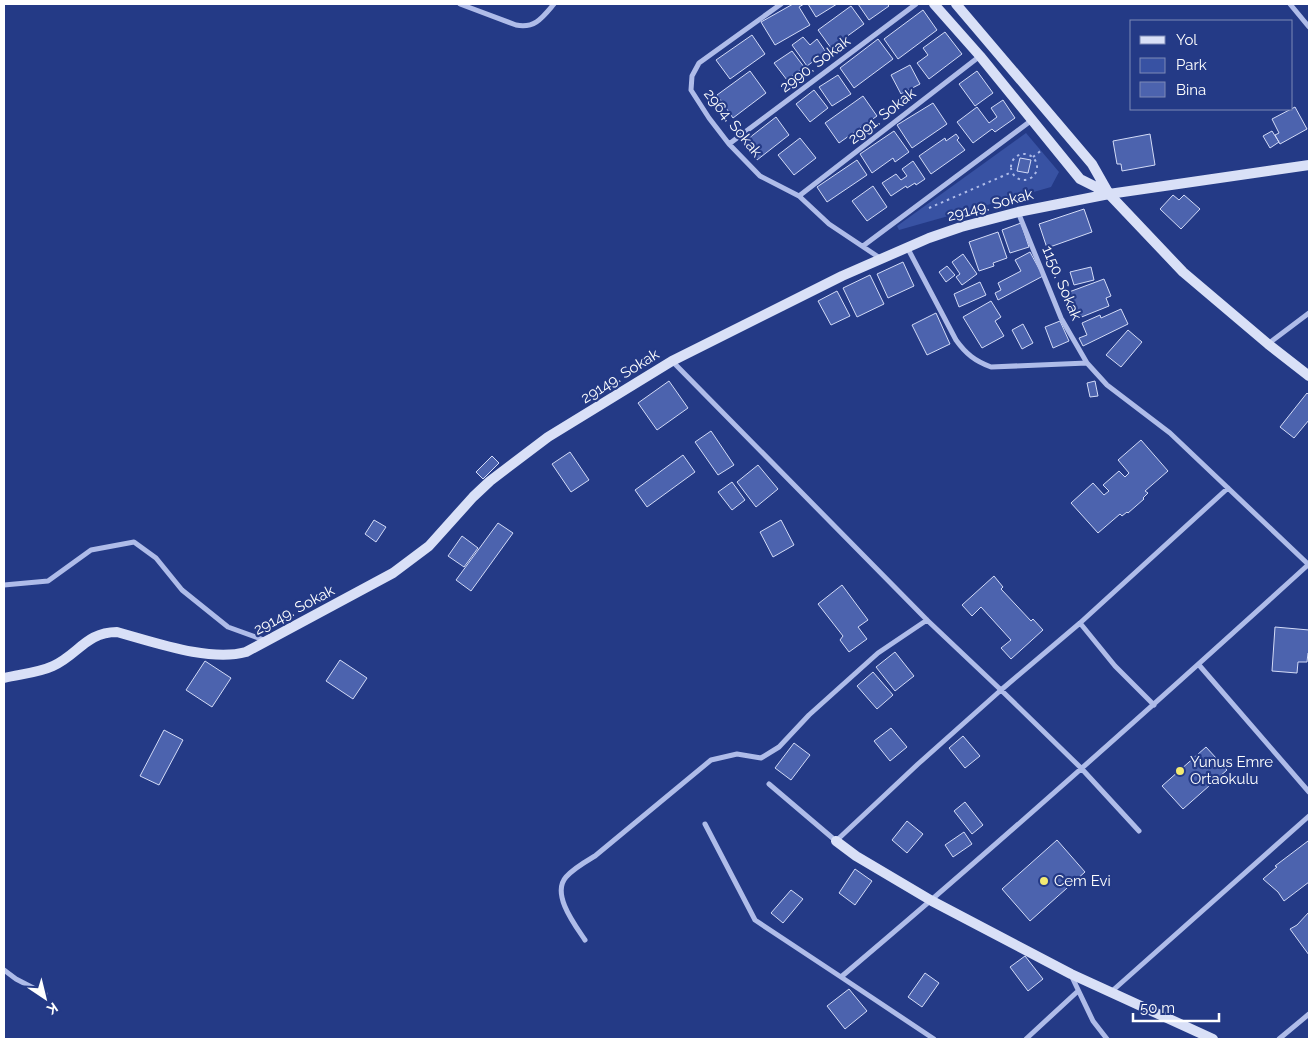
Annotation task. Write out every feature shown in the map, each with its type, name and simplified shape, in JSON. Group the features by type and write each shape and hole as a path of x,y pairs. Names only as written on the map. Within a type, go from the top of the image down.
{"street":[{"path":"460,4 525,27 541,19 554,4"},
{"name":"2964. Sokak","path":"781,4 699,63 692,76 691,90 729,144 760,176 799,196 829,224 880,259"},
{"name":"2990. Sokak","path":"729,144 916,4"},
{"path":"934,4 980,56 1080,179 1109,194"},
{"path":"956,4 1092,164 1109,194 1184,272 1268,344 1309,376"},
{"path":"1290,4 1309,27"},
{"name":"2991. Sokak","path":"799,196 980,56"},
{"path":"862,246 1032,120"},
{"name":"29149. Sokak","path":"4,678 54,666 89,639 100,633 108,632 117,632 216,655 234,655 246,652 392,573 429,546 473,497 548,437 672,361 776,308 906,247 961,227 1018,212 1109,194 1309,165"},
{"name":"1150. Sokak","path":"1018,212 1062,318 1087,363 1107,385 1170,433 1309,564"},
{"path":"906,247 956,340 965,352 977,362 991,367 1087,363"},
{"path":"1268,344 1309,313"},
{"path":"672,361 927,620 1081,768 1140,831"},
{"path":"836,842 918,764 1080,623 1228,488"},
{"path":"4,584 48,581 91,550 134,542 156,558 182,590 228,627 267,641"},
{"path":"841,977 932,901 1154,705 1309,564"},
{"path":"585,940 565,910 561,891 564,878 574,869 595,856 711,760 737,754 761,758 779,747 809,714 878,653 927,620"},
{"path":"1080,623 1115,666 1154,705"},
{"path":"1198,665 1309,792"},
{"path":"769,784 836,842 932,901 1071,974 1212,1039"},
{"path":"1111,992 1309,816"},
{"path":"705,824 755,920 934,1039"},
{"path":"4,970 45,994"},
{"path":"1071,974 1093,1021 1107,1039"},
{"path":"1026,1039 1078,991"},
{"path":"1279,1039 1309,1014"}],"path":[{"path":"1029,155 1035,161 1035,174 1028,179 1020,179 1012,172 1012,162 1017,156 1029,155"},
{"path":"910,211 926,209 1012,172"}],"green space":[{"path":"1026,133 1059,172 1051,187 899,230 897,226"}],"building":[{"path":"793,4 804,4 799,7 810,25 775,45 761,22"},
{"path":"808,4 837,4 816,17"},
{"path":"858,4 887,4 889,6 869,20"},
{"path":"851,6 864,24 831,48 818,30"},
{"path":"923,10 937,30 898,59 884,39"},
{"path":"945,32 962,54 929,79 917,63 928,55 923,48"},
{"path":"752,35 765,54 730,79 716,60"},
{"path":"803,37 810,45 817,39 826,52 807,66 792,45"},
{"path":"878,39 893,59 854,88 840,68"},
{"path":"792,51 804,67 787,80 774,63"},
{"path":"910,65 920,84 901,94 891,75"},
{"path":"750,71 766,93 733,118 717,95"},
{"path":"977,71 993,93 975,106 959,84"},
{"path":"838,75 851,94 832,106 819,87"},
{"path":"814,90 828,108 810,122 796,104"},
{"path":"863,96 877,116 839,143 825,123"},
{"path":"1003,100 1015,118 995,132 992,129 973,143 957,122 977,107 989,123 997,117 991,108"},
{"path":"933,103 947,124 912,148 897,125"},
{"path":"1295,107 1307,129 1280,144 1275,135 1279,133 1272,119 1293,110"},
{"path":"776,117 789,135 757,160 744,142"},
{"path":"894,131 909,152 895,162 893,158 872,173 860,154"},
{"path":"1272,131 1279,142 1270,148 1263,136"},
{"path":"956,134 959,138 957,140 965,150 931,174 919,156 945,138 946,141"},
{"path":"1150,134 1155,165 1122,171 1121,164 1117,164 1113,141"},
{"path":"800,138 816,158 794,175 778,155"},
{"path":"1020,158 1031,160 1028,173 1017,171"},
{"path":"857,160 867,175 827,202 817,187"},
{"path":"913,161 925,179 916,185 915,183 907,188 906,186 891,196 882,183 896,174 901,180 907,176 902,169"},
{"path":"873,186 887,207 867,221 852,201"},
{"path":"1173,195 1179,200 1184,195 1200,209 1181,229 1160,209"},
{"path":"1084,209 1092,232 1047,248 1039,224"},
{"path":"1021,223 1029,247 1010,253 1002,230"},
{"path":"998,232 1007,258 993,263 994,266 979,271 969,242"},
{"path":"1030,252 1043,276 998,300 995,293 1001,290 998,283 1021,271 1015,260"},
{"path":"963,254 977,274 962,285 956,277 960,274 952,262"},
{"path":"903,262 914,286 888,298 877,274"},
{"path":"947,266 955,275 946,282 939,272"},
{"path":"1091,267 1094,280 1074,285 1070,272"},
{"path":"870,275 884,304 857,317 843,288"},
{"path":"1104,279 1111,296 1106,298 1109,306 1079,318 1069,292"},
{"path":"980,282 986,295 959,307 954,294"},
{"path":"837,291 850,316 831,325 818,301"},
{"path":"991,301 1001,317 995,321 1004,336 982,348 963,317"},
{"path":"1121,309 1128,324 1083,346 1079,338 1087,335 1082,323 1100,315 1101,318"},
{"path":"936,313 950,344 927,355 912,325"},
{"path":"1060,321 1069,341 1053,348 1045,327"},
{"path":"1023,324 1033,343 1022,349 1012,330"},
{"path":"1128,330 1142,342 1121,367 1106,355"},
{"path":"669,381 688,408 657,430 638,403"},
{"path":"1095,381 1098,396 1090,397 1087,383"},
{"path":"1307,393 1309,395 1309,420 1294,438 1280,427"},
{"path":"711,431 734,465 718,475 695,442"},
{"path":"1141,440 1168,471 1145,491 1148,493 1144,499 1128,513 1122,516 1120,514 1098,533 1071,503 1093,483 1104,495 1109,491 1103,485 1119,471 1125,477 1129,473 1118,460"},
{"path":"570,452 589,480 571,492 552,464"},
{"path":"683,455 695,472 647,507 635,490"},
{"path":"492,456 499,463 483,479 476,472"},
{"path":"758,465 778,489 756,507 737,482"},
{"path":"732,482 745,500 732,510 718,492"},
{"path":"374,520 386,527 376,542 365,534"},
{"path":"781,520 794,545 773,557 760,532"},
{"path":"498,523 513,533 471,591 456,580"},
{"path":"462,536 478,548 464,567 448,556"},
{"path":"994,576 1003,587 1001,589 1031,621 1033,619 1043,630 1011,659 1001,648 1011,640 981,607 972,616 962,605"},
{"path":"842,585 868,620 858,627 867,639 849,652 840,640 843,636 818,604"},
{"path":"1275,627 1309,630 1307,662 1298,662 1297,673 1272,671"},
{"path":"895,652 914,676 895,691 876,667"},
{"path":"340,660 367,678 353,699 326,681"},
{"path":"205,661 231,678 212,707 186,690"},
{"path":"873,672 893,695 877,709 857,686"},
{"path":"891,728 907,747 890,761 874,741"},
{"path":"164,730 183,740 159,785 140,776"},
{"path":"963,736 980,756 965,768 949,748"},
{"path":"794,743 810,755 791,780 775,768"},
{"path":"1206,747 1227,770 1183,809 1162,786"},
{"path":"965,802 983,825 972,834 954,811"},
{"path":"907,821 923,834 907,853 892,840"},
{"path":"964,832 972,844 953,857 945,845"},
{"name":"Cem Evi","path":"1057,840 1085,872 1030,921 1002,889"},
{"path":"1308,841 1309,882 1284,901 1278,892 1263,879 1277,867 1275,866"},
{"path":"855,869 872,881 855,905 839,893"},
{"path":"791,890 803,899 783,923 771,913"},
{"path":"1309,912 1309,955 1290,929 1297,925"},
{"path":"1025,956 1043,979 1028,991 1010,967"},
{"path":"925,973 939,983 922,1007 908,997"},
{"path":"849,989 867,1011 845,1029 827,1006"}],"place":[{"name":"Yunus Emre Ortaokulu","path":"1180,771"},
{"name":"Cem Evi","path":"1044,881"}]}
